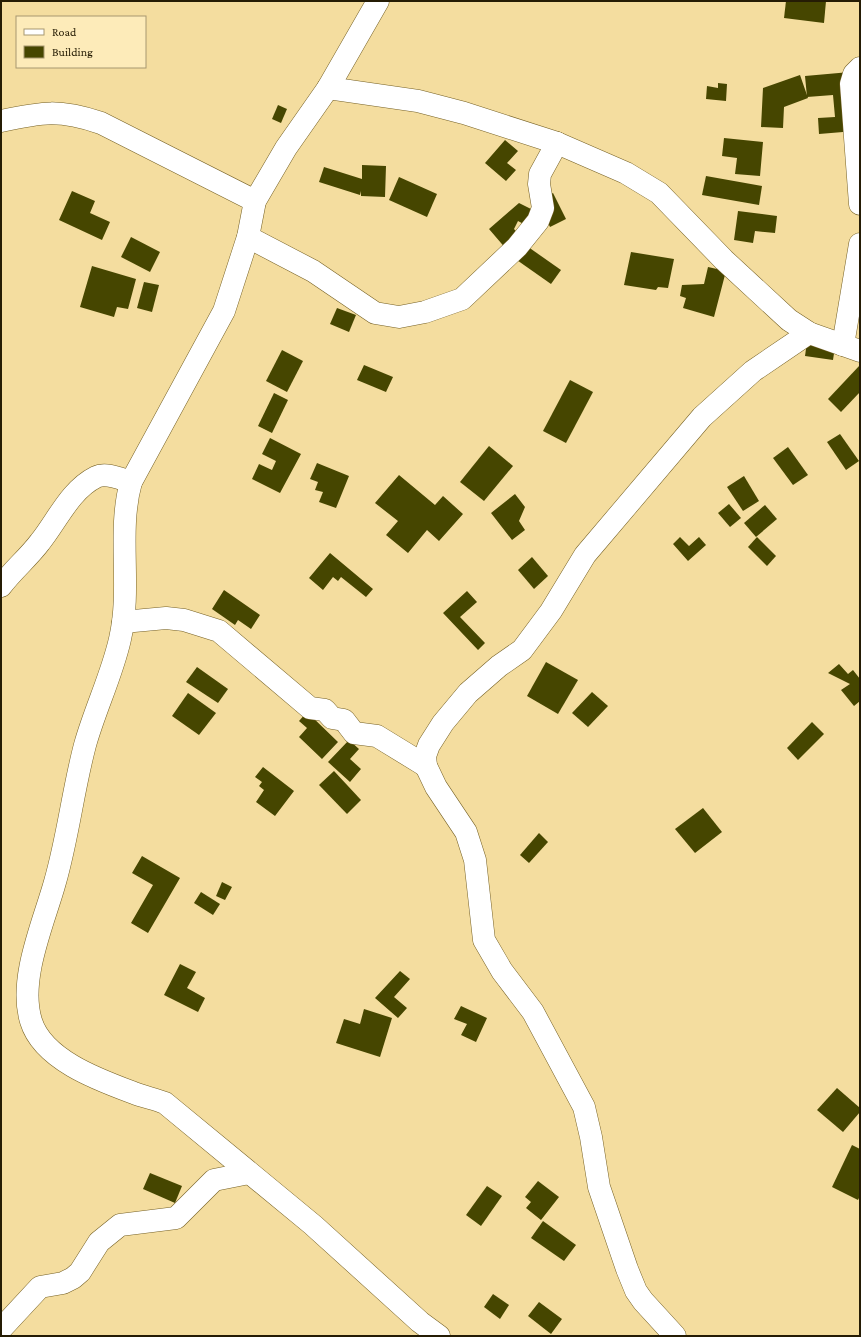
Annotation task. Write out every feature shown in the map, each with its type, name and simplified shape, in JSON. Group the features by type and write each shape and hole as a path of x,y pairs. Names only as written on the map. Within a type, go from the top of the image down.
{"street":[{"path":"378,1 328,88 286,148 255,201 248,238 224,311 131,482 126,506 126,586 123,622 118,648 85,744 56,881 37,937 28,986 28,1004 32,1022 42,1042 54,1055 84,1072 134,1094 165,1102 313,1225 420,1322 439,1336"},
{"path":"860,68 854,74 851,84 860,204"},
{"path":"328,88 418,101 464,113 557,143 626,173 659,193 766,300 789,320 809,333 852,348 860,244"},
{"path":"1,122 49,112 79,116 101,123 255,201"},
{"path":"248,238 313,271 375,313 399,318 425,312 462,299 517,247 534,226 543,208 539,184 540,174 557,143"},
{"path":"674,1336 636,1291 599,1187 591,1137 584,1106 533,1012 502,971 484,940 476,860 466,832 436,787 426,766 425,756 429,745 443,723 468,693 499,666 522,650 552,610 585,555 702,417 753,371 809,333"},
{"path":"1,586 41,542 67,503 84,485 97,476 113,476 131,482"},
{"path":"123,622 166,618 184,620 219,631 310,708 325,710 332,718 344,720 354,732 377,736 426,766"},
{"path":"1,1329 40,1287 63,1283 73,1278 80,1272 99,1242 120,1225 176,1218 214,1180 249,1173"}],"building":[{"path":"786,1 826,1 824,23 784,18"},
{"path":"850,72 855,131 819,134 818,118 835,117 833,95 807,97 805,76"},
{"path":"800,75 808,98 784,107 783,128 761,127 763,88"},
{"path":"718,83 727,84 726,101 706,99 707,86 718,88"},
{"path":"278,105 287,109 281,123 272,119"},
{"path":"724,138 763,142 760,176 735,174 737,158 722,156"},
{"path":"505,140 518,151 507,163 516,170 506,181 485,163"},
{"path":"362,165 386,166 385,197 361,196 361,191 360,195 319,182 324,167 362,179"},
{"path":"706,176 762,186 759,205 702,195"},
{"path":"399,177 437,194 427,217 389,200"},
{"path":"72,191 95,201 90,213 110,222 102,240 59,220"},
{"path":"553,193 566,219 550,227 537,201"},
{"path":"519,203 539,213 531,228 518,221 514,229 521,237 507,250 489,229"},
{"path":"738,211 777,216 775,233 755,231 753,243 734,240"},
{"path":"131,237 160,252 150,272 121,257"},
{"path":"524,244 561,270 551,284 514,258"},
{"path":"631,252 674,259 668,288 658,287 656,290 624,285"},
{"path":"92,266 136,279 128,309 117,307 114,317 80,307"},
{"path":"708,267 726,271 714,317 683,308 686,298 680,296 682,285 704,284"},
{"path":"144,282 159,285 152,312 137,308"},
{"path":"337,308 356,315 349,332 330,324"},
{"path":"807,342 835,347 833,360 805,356"},
{"path":"282,350 303,361 287,392 266,381"},
{"path":"364,365 393,377 386,392 357,380"},
{"path":"860,365 860,392 841,412 828,399"},
{"path":"570,380 593,392 566,443 543,431"},
{"path":"274,393 288,400 272,433 258,426"},
{"path":"840,434 859,461 846,470 827,442"},
{"path":"270,438 301,454 280,493 252,479 259,464 272,470 276,461 262,454"},
{"path":"489,446 513,466 484,501 460,482"},
{"path":"788,447 808,475 793,485 773,458"},
{"path":"317,463 349,476 336,508 319,502 323,492 315,490 318,482 310,479"},
{"path":"399,475 435,505 443,496 463,514 439,541 427,530 408,553 386,535 398,521 375,503"},
{"path":"744,476 759,501 743,511 727,487"},
{"path":"515,494 525,507 519,521 525,530 512,540 491,513"},
{"path":"729,504 741,518 730,527 718,513"},
{"path":"765,505 777,519 756,537 744,523"},
{"path":"680,537 689,546 699,537 706,545 688,561 673,544"},
{"path":"757,537 776,556 767,566 748,547"},
{"path":"330,553 373,589 366,597 341,577 338,581 333,577 323,590 309,578"},
{"path":"532,557 548,576 534,589 518,570"},
{"path":"224,590 260,615 251,629 238,620 235,625 212,609"},
{"path":"467,591 477,602 460,617 485,643 478,650 443,613"},
{"path":"546,662 578,680 558,714 527,696"},
{"path":"839,664 848,674 853,670 860,679 860,701 854,706 841,690 850,684 828,673"},
{"path":"197,667 228,689 218,703 186,682"},
{"path":"592,692 608,706 588,727 572,713"},
{"path":"188,693 216,713 199,735 172,716"},
{"path":"307,712 338,742 322,759 299,737 307,728 299,721"},
{"path":"812,722 824,734 798,760 787,748"},
{"path":"349,740 359,749 350,759 361,769 350,782 328,762"},
{"path":"263,767 294,791 275,816 256,802 264,790 259,786 262,782 255,777"},
{"path":"334,771 361,800 347,814 319,785"},
{"path":"703,808 722,832 695,853 675,829"},
{"path":"539,833 548,842 529,863 520,855"},
{"path":"142,856 180,878 148,933 131,923 153,885 132,873"},
{"path":"222,882 232,887 225,900 216,896"},
{"path":"201,892 220,904 213,915 194,903"},
{"path":"180,964 196,972 187,988 205,998 198,1012 164,995"},
{"path":"400,971 410,979 394,997 407,1008 398,1018 375,998"},
{"path":"461,1006 487,1018 476,1042 461,1035 467,1024 454,1019"},
{"path":"364,1009 392,1018 380,1057 336,1043 344,1019 360,1024"},
{"path":"837,1088 860,1108 860,1112 843,1132 817,1110"},
{"path":"852,1145 860,1149 860,1196 858,1200 832,1187"},
{"path":"150,1173 182,1186 175,1203 143,1189"},
{"path":"538,1181 559,1197 541,1220 526,1208 531,1202 525,1197"},
{"path":"487,1186 502,1196 481,1226 466,1215"},
{"path":"543,1221 576,1245 564,1261 531,1238"},
{"path":"493,1294 509,1305 500,1319 484,1307"},
{"path":"539,1302 562,1319 551,1334 528,1316"}]}
